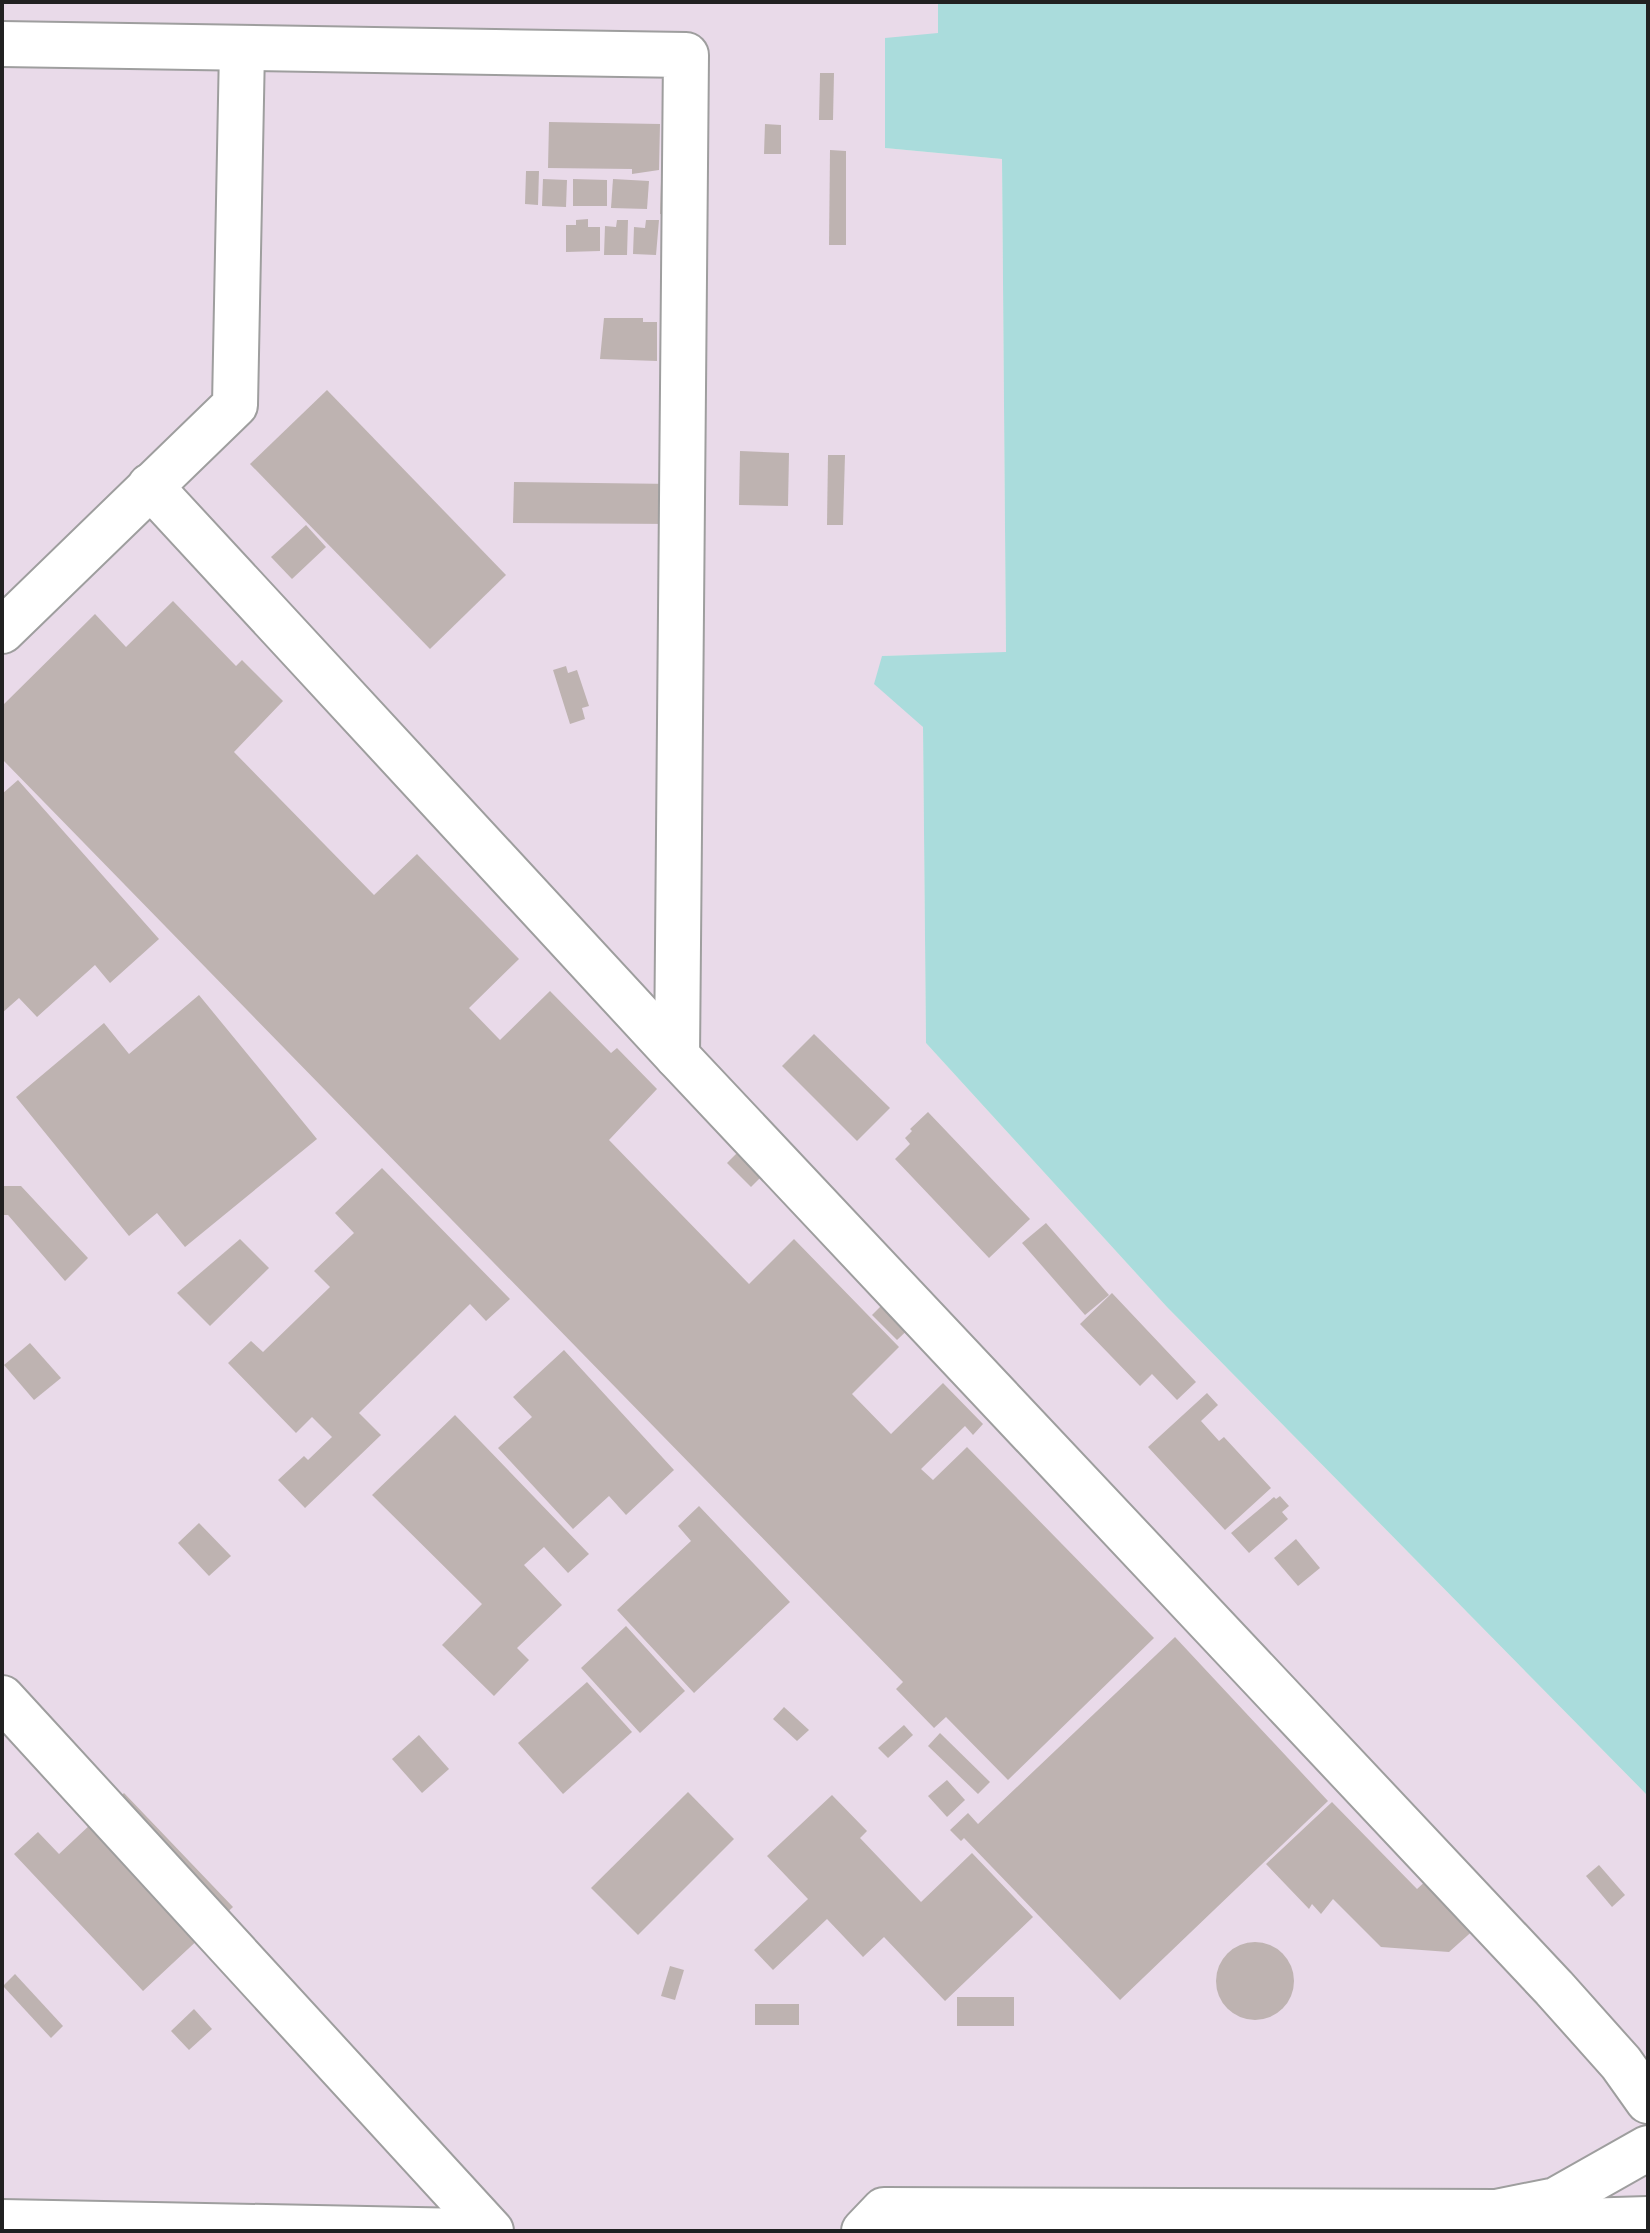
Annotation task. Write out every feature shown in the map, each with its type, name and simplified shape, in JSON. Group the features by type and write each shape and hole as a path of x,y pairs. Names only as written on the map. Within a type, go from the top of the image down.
{"lane":[{"path":"2,44 686,55 677,1056"},
{"path":"2,631 235,405 242,49"},
{"path":"150,486 677,1056 1554,1988 1621,2063 1648,2101"},
{"path":"2,1698 491,2231"},
{"path":"874,2220 1496,2212 1556,2200 1648,2148"},
{"path":"1170,2231 1648,2219"},
{"path":"2,2222 157,2228 467,2231"}],"shaded area":[{"path":"2,2 938,2 939,33 885,148 1002,159 1006,653 882,656 923,727 926,1043 1167,1307 1645,1793 1648,1791 1648,2231 2,2231"}],"water":[{"path":"938,2 1648,2 1646,1794 1167,1307 926,1043 923,727 874,684 882,656 1006,652 1002,159 885,148 885,38 938,33"}],"building":[{"path":"820,73 834,73 833,120 819,120"},
{"path":"549,122 660,124 659,170 632,174 632,169 548,168"},
{"path":"765,124 781,125 781,154 764,154"},
{"path":"830,150 846,151 846,245 829,245"},
{"path":"526,171 539,171 538,205 525,204"},
{"path":"543,179 567,180 566,207 542,206"},
{"path":"573,179 607,180 607,206 573,206"},
{"path":"613,179 649,181 647,209 611,208"},
{"path":"661,181 668,181 668,214 660,214"},
{"path":"588,219 588,227 600,227 600,251 566,252 566,225 576,225 576,220"},
{"path":"617,220 628,220 627,255 604,255 605,226 616,227"},
{"path":"646,220 659,220 656,255 633,254 634,227 645,228"},
{"path":"604,318 643,318 643,322 657,322 657,361 600,359"},
{"path":"327,390 506,575 430,649 250,464"},
{"path":"740,451 789,453 788,506 739,505"},
{"path":"828,455 845,455 843,525 827,525"},
{"path":"514,482 675,484 674,524 513,523"},
{"path":"306,525 326,547 292,579 271,557"},
{"path":"173,601 236,666 242,660 283,701 234,752 374,895 417,854 519,959 469,1008 500,1040 550,991 611,1053 617,1048 657,1089 609,1140 749,1284 794,1239 899,1347 852,1394 891,1434 943,1383 983,1424 973,1435 965,1426 921,1469 933,1480 967,1447 1154,1638 1008,1780 946,1717 934,1728 896,1689 903,1682 2,759 2,706 95,614 126,647"},
{"path":"566,666 568,673 577,670 589,706 582,708 585,719 570,724 553,670"},
{"path":"18,780 159,939 110,983 95,965 37,1017 19,998 2,1013 2,794"},
{"path":"199,995 317,1139 185,1247 157,1213 129,1236 16,1097 104,1023 129,1054"},
{"path":"814,1034 890,1108 857,1141 782,1066"},
{"path":"928,1112 1030,1219 989,1258 895,1159 910,1144 905,1138 912,1131 910,1129"},
{"path":"743,1147 767,1171 751,1187 727,1163"},
{"path":"382,1168 510,1299 486,1321 470,1304 359,1413 381,1435 305,1508 278,1480 304,1456 308,1460 332,1437 312,1417 296,1433 228,1363 251,1341 263,1352 330,1287 314,1271 354,1233 335,1213"},
{"path":"2,1186 21,1186 88,1258 65,1281 8,1215 2,1215"},
{"path":"1046,1223 1109,1295 1085,1315 1022,1243"},
{"path":"240,1239 269,1268 210,1326 177,1293"},
{"path":"1112,1293 1196,1382 1177,1400 1152,1374 1140,1386 1080,1324"},
{"path":"891,1296 916,1322 897,1340 872,1315"},
{"path":"30,1343 61,1378 34,1400 4,1365"},
{"path":"564,1350 674,1470 626,1515 609,1496 573,1529 498,1448 532,1417 513,1397"},
{"path":"1207,1393 1218,1405 1201,1421 1219,1441 1224,1437 1271,1488 1225,1530 1148,1447"},
{"path":"455,1415 589,1554 568,1573 544,1547 524,1565 562,1605 517,1648 529,1660 494,1696 442,1645 482,1604 372,1495"},
{"path":"1280,1496 1289,1506 1282,1512 1288,1519 1249,1553 1231,1533 1274,1497"},
{"path":"699,1506 790,1602 694,1693 617,1610 691,1541 678,1526"},
{"path":"199,1523 231,1556 209,1576 178,1543"},
{"path":"1296,1539 1320,1568 1298,1586 1274,1558"},
{"path":"626,1626 685,1691 640,1733 581,1668"},
{"path":"1175,1637 1328,1801 1120,2000 964,1838 961,1841 950,1830 968,1813 978,1824"},
{"path":"587,1682 632,1732 563,1794 518,1743"},
{"path":"784,1707 809,1730 797,1741 773,1719"},
{"path":"904,1725 913,1735 888,1758 878,1748"},
{"path":"940,1733 990,1782 978,1794 928,1746"},
{"path":"419,1735 449,1769 422,1793 392,1759"},
{"path":"947,1780 965,1800 947,1817 928,1796"},
{"path":"688,1792 734,1839 638,1935 591,1888"},
{"path":"124,1793 233,1907 143,1991 14,1854 38,1832 59,1854"},
{"path":"832,1795 867,1831 860,1838 921,1902 972,1853 1033,1917 945,2001 884,1937 863,1957 827,1919 773,1970 754,1950 808,1899 767,1856"},
{"path":"1332,1802 1417,1889 1440,1868 1486,1919 1449,1952 1381,1947 1333,1899 1321,1914 1312,1904 1309,1909 1266,1864"},
{"path":"1599,1865 1625,1895 1612,1907 1586,1876"},
{"path":"1247,1942 1263,1942 1277,1948 1288,1959 1294,1981 1288,2003 1277,2014 1263,2020 1247,2020 1233,2014 1222,2003 1216,1989 1216,1973 1222,1959 1233,1948"},
{"path":"670,1966 684,1970 675,2000 661,1996"},
{"path":"15,1974 63,2026 51,2038 3,1986"},
{"path":"957,1997 1014,1997 1014,2026 957,2026"},
{"path":"755,2004 799,2004 799,2025 755,2025"},
{"path":"194,2009 212,2029 189,2050 171,2031"}]}
